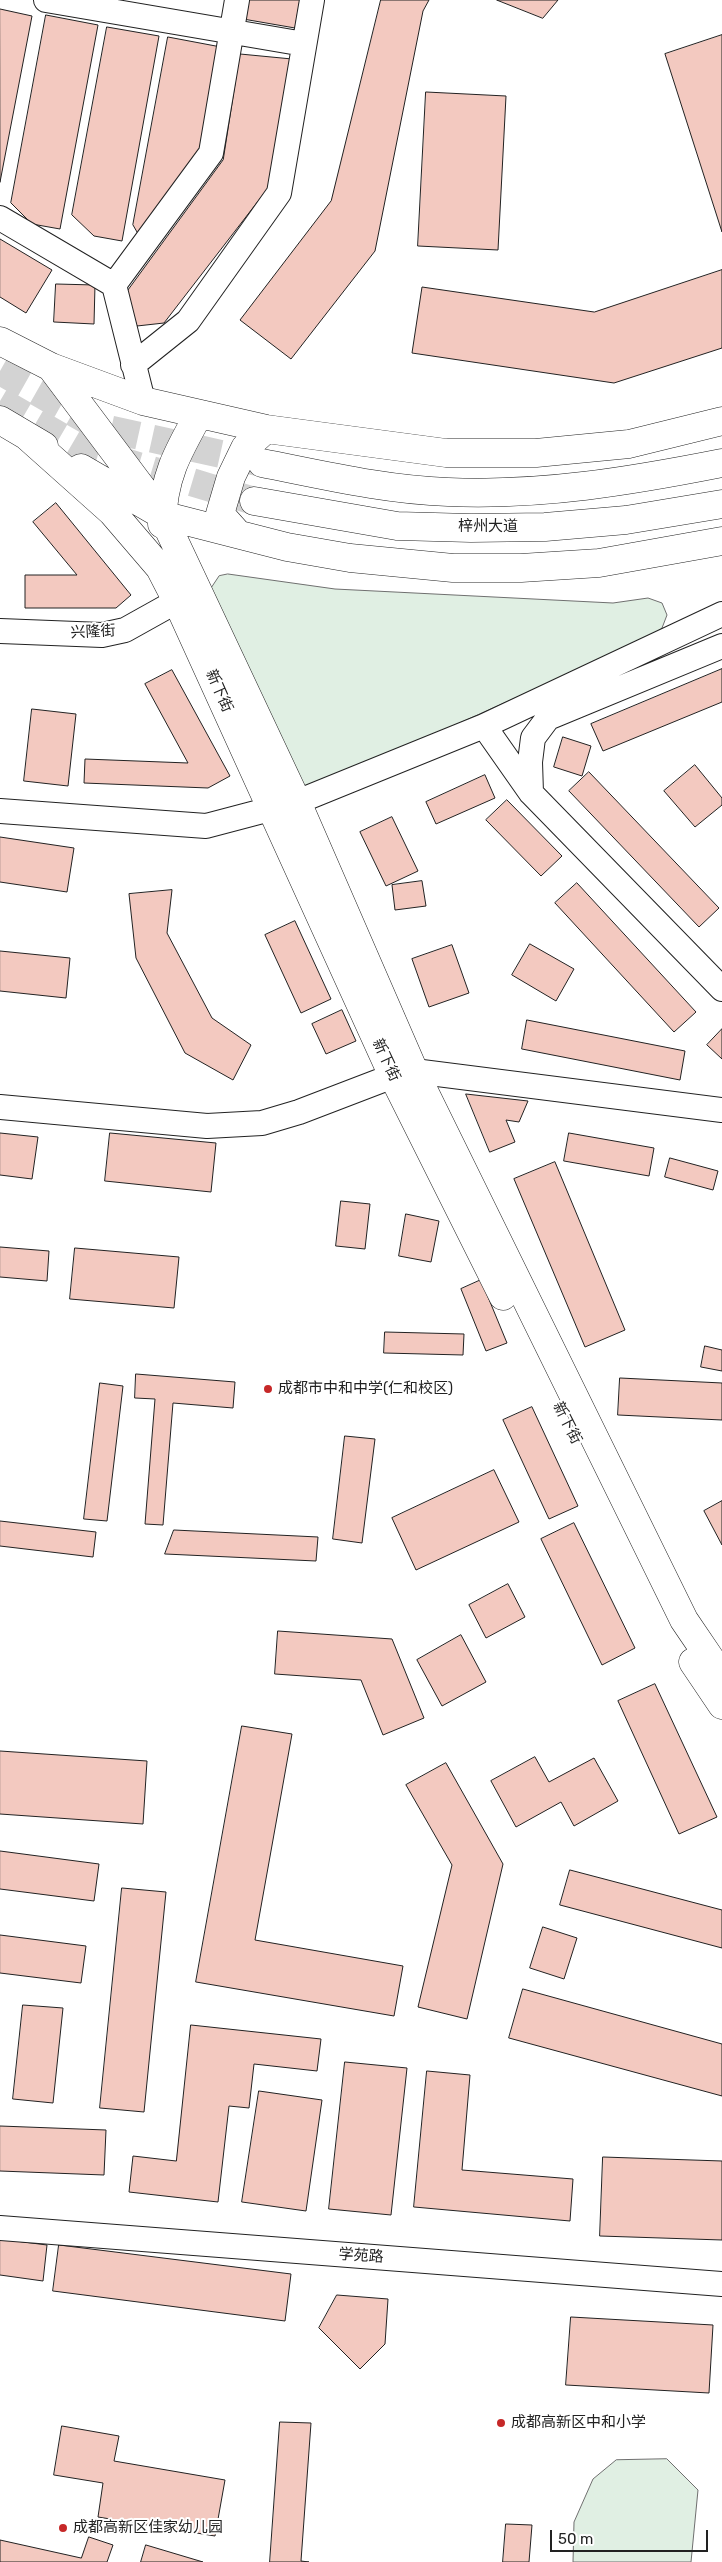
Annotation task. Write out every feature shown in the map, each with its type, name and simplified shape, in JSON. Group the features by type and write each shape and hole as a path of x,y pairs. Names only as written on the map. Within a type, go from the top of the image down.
{"main road":[{"path":"0,341 51,367 143,401 266,429 446,452 536,453 628,444 722,421"},
{"name":"新下街","path":"51,367 162,515 285,805 403,1074 669,1627 722,1706"},
{"path":"160,568 165,488 173,460 199,414"},
{"path":"0,420 162,515 287,546 350,558 453,568 521,568 599,563 722,542"},
{"path":"237,533 220,514 231,477 245,448 266,429"},
{"name":"新下街","path":"28,436 112,512 160,568 285,805"},
{"path":"262,463 348,480 447,492 553,491 639,479 722,463"},
{"name":"梓州大道","path":"254,501 397,526 470,528 545,527 626,520 722,504"},
{"name":"新下街","path":"403,1074 684,1620 722,1676"}],"street":[{"path":"46,0 304,44"},
{"path":"114,285 211,153 237,0"},
{"path":"133,365 188,321 279,193 312,0"},
{"path":"0,218 114,285 143,401"},
{"name":"兴隆街","path":"0,631 102,634 125,630 177,601"},
{"path":"0,811 206,826 285,805 484,726 722,614"},
{"path":"531,793 530,762 533,738 548,718 722,646"},
{"path":"484,726 531,793 722,989"},
{"path":"0,1107 208,1126 262,1123 299,1112 403,1074 722,1110"},
{"name":"学苑路","path":"0,2228 722,2284"}],"green space":[{"path":"228,574 335,589 613,603 648,598 662,603 667,615 662,628 653,636 304,793 211,588 219,576"},
{"path":"667,2459 698,2490 691,2562 573,2562 574,2522 593,2479 616,2460"}],"building":[{"path":"247,0 300,0 295,28 243,19"},
{"path":"381,0 429,0 423,11 375,251 291,359 240,320 331,201"},
{"path":"497,0 558,0 543,18"},
{"path":"0,9 32,16 0,182"},
{"path":"46,15 98,25 60,229 32,224 11,203"},
{"path":"107,27 159,36 122,241 94,236 72,215"},
{"path":"722,35 722,232 665,54"},
{"path":"168,37 221,47 201,153 141,239 133,225"},
{"path":"240,54 292,59 269,187 164,323 137,326 125,294 223,160"},
{"path":"426,92 506,96 498,250 418,246"},
{"path":"0,239 52,270 26,313 0,297"},
{"path":"722,270 722,348 614,383 412,353 422,287 594,312"},
{"path":"56,284 95,285 94,324 54,322"},
{"path":"56,503 131,595 116,608 25,608 25,575 77,575 33,522"},
{"path":"722,669 722,702 603,751 591,724"},
{"path":"172,670 230,776 208,788 84,783 85,759 188,763 145,684"},
{"path":"32,709 76,714 68,786 24,781"},
{"path":"563,737 591,746 582,776 554,767"},
{"path":"695,765 722,798 722,805 695,827 664,791"},
{"path":"589,772 719,908 699,927 569,791"},
{"path":"485,775 495,798 436,824 426,802"},
{"path":"507,800 562,856 541,876 486,820"},
{"path":"392,817 418,871 386,886 360,832"},
{"path":"0,837 74,848 67,892 0,882"},
{"path":"422,881 426,906 395,910 392,885"},
{"path":"577,883 696,1012 674,1032 555,903"},
{"path":"172,890 167,933 212,1018 251,1045 233,1080 185,1053 136,958 129,894"},
{"path":"295,921 331,999 301,1013 265,935"},
{"path":"530,944 574,969 556,1001 512,975"},
{"path":"452,945 469,993 429,1007 412,959"},
{"path":"0,951 70,958 66,998 0,991"},
{"path":"342,1010 356,1041 326,1054 312,1024"},
{"path":"527,1020 685,1051 680,1080 522,1049"},
{"path":"722,1029 722,1059 707,1045"},
{"path":"466,1094 528,1101 519,1122 506,1120 515,1142 490,1152"},
{"path":"0,1133 38,1137 32,1179 0,1175"},
{"path":"110,1133 216,1143 211,1192 105,1181"},
{"path":"569,1133 654,1148 649,1176 564,1161"},
{"path":"670,1158 718,1171 713,1190 665,1177"},
{"path":"555,1162 625,1330 585,1347 514,1179"},
{"path":"341,1201 370,1204 365,1249 336,1246"},
{"path":"406,1214 439,1221 431,1262 399,1256"},
{"path":"0,1247 49,1251 47,1281 0,1277"},
{"path":"75,1248 179,1257 174,1308 70,1299"},
{"path":"481,1280 507,1343 486,1351 461,1289"},
{"path":"385,1332 464,1334 463,1355 384,1353"},
{"path":"705,1346 722,1350 722,1371 701,1367"},
{"path":"136,1374 235,1382 233,1408 173,1403 163,1525 145,1524 155,1399 135,1398"},
{"path":"620,1378 722,1383 722,1420 618,1415"},
{"path":"100,1383 123,1386 107,1521 84,1519"},
{"path":"532,1407 578,1506 549,1519 503,1420"},
{"path":"345,1436 375,1439 362,1543 333,1539"},
{"path":"494,1470 519,1522 416,1570 392,1518"},
{"path":"722,1501 722,1545 704,1511"},
{"path":"0,1521 96,1532 93,1557 0,1546"},
{"path":"574,1523 635,1648 602,1665 541,1539"},
{"path":"174,1530 318,1537 316,1561 165,1554"},
{"path":"508,1584 525,1617 486,1638 469,1605"},
{"path":"278,1631 392,1639 424,1718 383,1735 361,1680 275,1674"},
{"path":"461,1635 486,1682 442,1706 417,1660"},
{"path":"655,1684 717,1817 679,1834 618,1701"},
{"path":"242,1726 292,1734 255,1940 403,1966 394,2016 196,1982"},
{"path":"0,1751 147,1761 143,1824 0,1814"},
{"path":"535,1757 549,1782 594,1758 618,1801 574,1826 561,1802 516,1827 491,1781"},
{"path":"446,1763 503,1864 467,2019 418,2007 452,1865 406,1785"},
{"path":"0,1851 99,1864 94,1901 0,1889"},
{"path":"570,1870 722,1910 722,1948 560,1905"},
{"path":"122,1888 166,1892 144,2112 100,2108"},
{"path":"543,1927 577,1938 564,1979 530,1968"},
{"path":"0,1935 86,1946 81,1983 0,1973"},
{"path":"523,1989 722,2044 722,2096 509,2038"},
{"path":"23,2005 63,2008 53,2103 13,2099"},
{"path":"191,2025 321,2039 317,2071 254,2064 249,2108 229,2106 218,2202 129,2192 133,2156 176,2161"},
{"path":"345,2062 407,2068 391,2215 329,2209"},
{"path":"427,2071 470,2075 462,2170 573,2179 570,2221 414,2207"},
{"path":"259,2091 322,2100 306,2211 242,2202"},
{"path":"0,2126 106,2130 104,2175 0,2171"},
{"path":"603,2157 722,2161 722,2240 600,2236"},
{"path":"0,2239 47,2245 43,2281 0,2275"},
{"path":"59,2245 291,2274 285,2321 53,2291"},
{"path":"337,2295 388,2299 385,2344 360,2369 319,2328"},
{"path":"571,2317 713,2325 709,2393 566,2385"},
{"path":"280,2422 311,2423 301,2561 309,2562 270,2562"},
{"path":"62,2426 119,2436 114,2461 225,2480 215,2536 98,2517 103,2483 54,2475"},
{"path":"506,2524 532,2525 529,2562 503,2562"},
{"path":"89,2537 113,2545 107,2562 0,2562 0,2540 81,2558"},
{"path":"146,2545 203,2562 141,2562"}],"tunnel":[{"path":"0,371 99,427 262,463"},
{"path":"0,401 82,449 254,501"}],"place":[{"name":"成都市中和中学(仁和校区)","path":"268,1389"},
{"name":"成都高新区中和小学","path":"501,2423"},
{"name":"成都高新区佳家幼儿园","path":"63,2528"}]}
